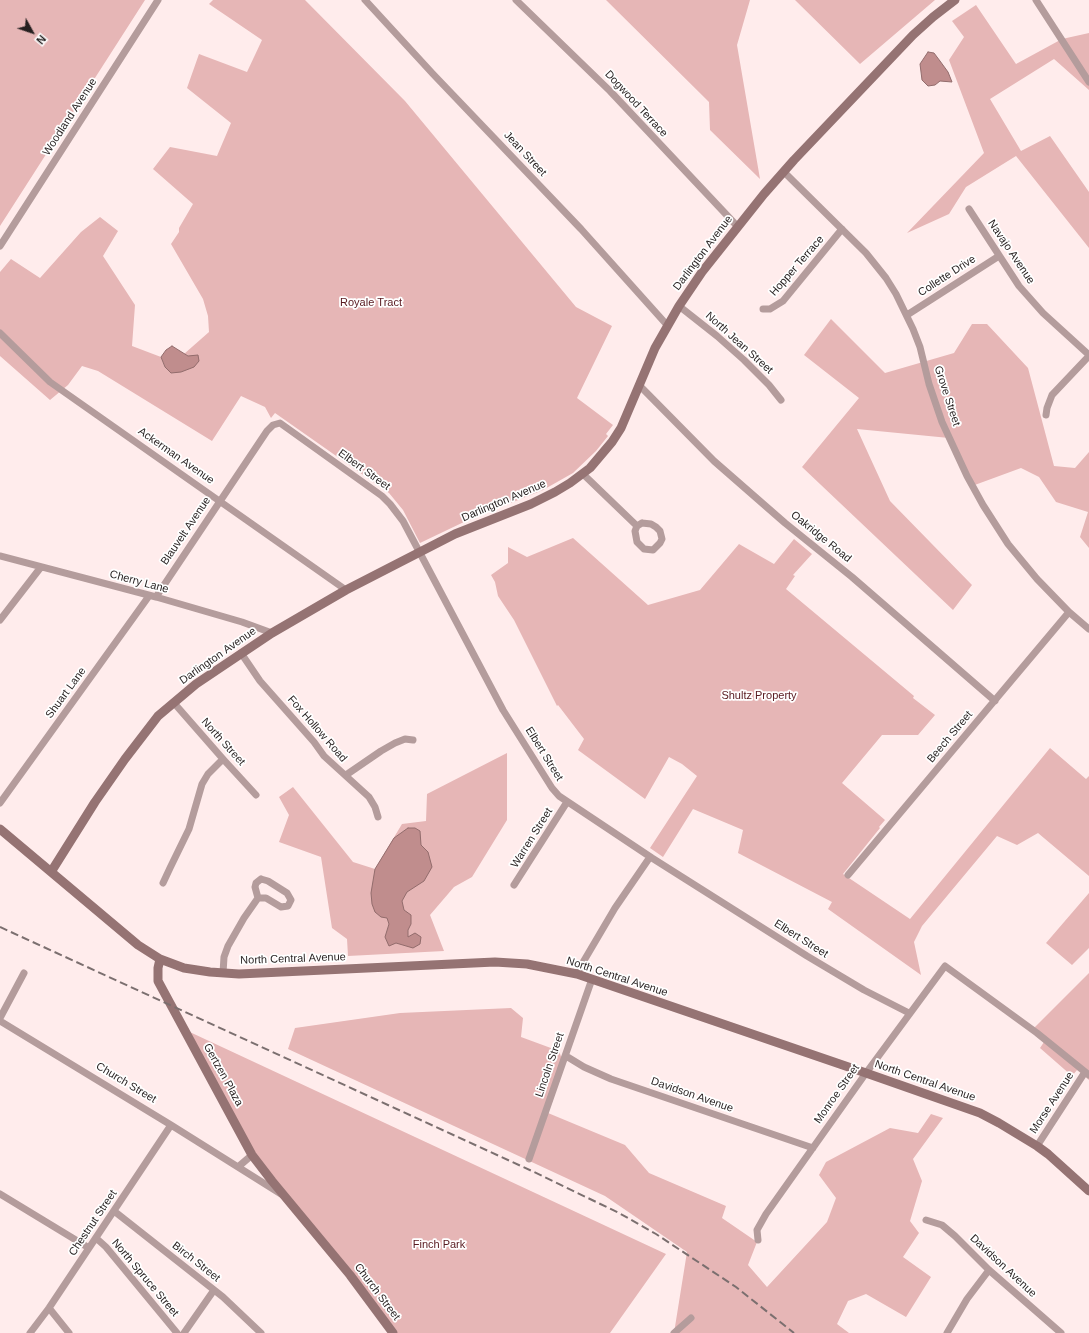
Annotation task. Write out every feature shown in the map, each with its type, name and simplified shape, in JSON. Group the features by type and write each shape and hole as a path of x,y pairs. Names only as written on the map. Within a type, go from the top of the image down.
{"main road":[{"name":"Darlington Avenue","path":"52,872 95,802 125,759 158,716 196,684 272,633 346,590 420,551 483,522 531,504 555,492 583,474 602,455 612,442 629,413 655,348 679,306 702,272 764,194 784,172 913,35 932,17 955,0"},
{"name":"North Central Avenue","path":"0,829 138,945 160,959 195,970 239,974 495,962 527,964 577,974 980,1113 1017,1133 1037,1146 1089,1191"},
{"name":"Gertzen Plaza","path":"160,959 158,981 252,1155 284,1197"},
{"name":"Church Street","path":"284,1197 350,1275 393,1333"}],"street":[{"name":"Woodland Avenue","path":"0,246 158,0"},
{"name":"Jean Street","path":"365,0 433,74 581,229 667,326"},
{"name":"Dogwood Terrace","path":"516,0 610,92 738,227"},
{"path":"1036,0 1089,82"},
{"name":"Grove Street","path":"784,172 874,263 896,294 907,315 920,347 929,384 942,422 974,488 995,525 1022,562 1052,596 1089,629"},
{"name":"Navajo Avenue","path":"969,209 1011,276 1030,300 1089,356"},
{"name":"Hopper Terrace","path":"763,309 770,309 783,301 842,230"},
{"name":"Collette Drive","path":"907,315 999,256"},
{"name":"North Jean Street","path":"679,306 718,336 744,360 782,400"},
{"name":"Ackerman Avenue","path":"0,333 50,382 346,590"},
{"path":"1046,415 1052,395 1089,356"},
{"name":"Oakridge Road","path":"639,385 714,461 995,701"},
{"name":"Blauvelt Avenue","path":"152,596 267,431 273,425 280,423"},
{"name":"Elbert Street","path":"280,423 382,496 403,521 504,710 552,788 567,802 650,857 818,963 864,990 909,1013"},
{"path":"583,474 637,526"},
{"name":"Cherry Lane","path":"0,556 152,596 242,622 272,633"},
{"path":"0,620 41,567"},
{"name":"Shuart Lane","path":"0,803 152,596"},
{"name":"Beech Street","path":"848,876 1069,612"},
{"name":"Fox Hollow Road","path":"241,653 260,680 314,742 324,756 369,797 375,807 378,817"},
{"name":"North Street","path":"174,703 256,795"},
{"path":"346,775 395,743 405,739 413,740"},
{"path":"163,883 189,829 202,784 208,774 223,759"},
{"name":"Warren Street","path":"514,885 567,802"},
{"path":"577,974 615,908 650,857"},
{"path":"261,879 268,881 287,893 292,900 291,903 285,907 282,907 266,898 258,898 255,887 261,879"},
{"path":"223,973 224,957 228,946 244,918 258,898"},
{"name":"Monroe Street","path":"758,1240 757,1230 766,1214 909,1013 945,966 1037,1033 1087,1074"},
{"path":"0,1018 24,973"},
{"name":"Lincoln Street","path":"529,1159 592,979"},
{"name":"Church Street","path":"0,1021 171,1125 284,1197"},
{"name":"Davidson Avenue","path":"566,1056 612,1079 813,1148"},
{"name":"Morse Avenue","path":"1037,1146 1087,1074"},
{"name":"Chestnut Street","path":"30,1333 49,1308 171,1125"},
{"path":"238,1167 252,1155"},
{"path":"0,1194 89,1248"},
{"name":"Birch Street","path":"114,1211 214,1290 261,1333"},
{"name":"Davidson Avenue","path":"926,1220 942,1225 989,1270 1061,1333"},
{"name":"North Spruce Street","path":"96,1238 106,1247 177,1333"},
{"path":"947,1333 967,1299 989,1270"},
{"path":"184,1333 214,1290"},
{"path":"49,1308 69,1333"},
{"path":"674,1333 691,1318"}],"green space":[{"path":"0,0 145,0 0,226"},
{"name":"Royale Tract","path":"213,0 305,0 405,101 576,307 612,326 577,398 613,425 606,434 608,436 596,451 573,473 543,490 466,521 420,543 403,510 389,493 275,413 271,418 265,407 241,396 212,441 98,371 82,366 68,385 50,400 0,356 0,272 11,259 40,278 81,232 100,217 118,231 103,256 135,305 132,346 161,357 165,367 188,356 184,354 209,332 208,316 203,299 171,244 179,232 179,228 193,204 153,169 170,147 217,156 231,123 187,88 199,54 247,72 262,40 209,4"},
{"path":"606,0 750,0 737,45 760,179 710,130 709,102"},
{"path":"795,0 935,0 860,64"},
{"path":"976,5 1016,64 1062,39 1089,33 1089,90 1054,59 990,99 1021,151 1050,136 1089,192 1089,248 1016,156 966,187 949,214 907,233 984,153 949,60 964,37 952,21"},
{"path":"831,319 885,373 954,353 972,324 987,324 1028,368 1054,466 1075,468 1089,452 1089,548 1080,537 1088,512 1056,502 1039,477 1021,468 972,486 949,438 857,429 890,501 972,585 953,610 802,467 859,398 804,355"},
{"name":"Shultz Property","path":"573,538 648,605 700,590 739,544 774,564 794,539 812,554 793,575 795,576 786,589 914,696 913,698 935,715 918,735 882,735 842,783 885,820 843,874 910,919 1050,748 1086,779 1089,776 1089,876 1038,833 1017,845 997,836 922,926 914,942 921,975 828,909 832,902 738,853 743,830 693,809 663,857 650,848 697,776 682,764 669,757 645,799 578,750 584,739 558,705 557,706 514,620 498,596 495,582 491,575 508,563 508,547 527,557"},
{"path":"507,753 507,820 472,877 454,887 430,915 444,951 348,956 347,939 332,928 321,857 279,842 289,815 279,797 293,787 353,862 375,869 402,824 426,821 427,794"},
{"path":"1089,893 1089,948 1072,965 1046,943"},
{"path":"1089,973 1089,1080 1077,1070 1072,1076 1040,1048 1044,1042 1031,1031"},
{"path":"511,1008 523,1018 521,1037 559,1051 564,1065 548,1113 625,1145 649,1173 726,1206 722,1218 757,1242 748,1265 767,1287 827,1222 836,1198 819,1175 826,1162 890,1128 918,1133 931,1114 943,1118 913,1159 922,1181 910,1221 919,1233 903,1257 931,1277 906,1317 866,1294 848,1301 837,1324 849,1333 674,1333 687,1252 605,1196 288,1049 295,1028 400,1013"},
{"name":"Finch Park","path":"179,1027 666,1254 610,1333 397,1333 251,1153"}],"shaded area":[{"path":"928,52 934,53 948,72 952,82 940,81 935,85 928,86 922,80 920,64"},
{"path":"172,346 188,356 198,355 199,361 194,367 181,372 171,373 165,367 161,357 166,350"},
{"path":"408,828 415,828 420,831 421,845 428,852 432,867 424,881 407,892 402,901 404,910 411,915 411,924 408,930 408,937 415,933 421,937 420,944 413,948 396,943 389,946 385,937 389,924 387,918 381,917 375,912 372,904 371,893 375,869 394,838"}],"railway":[{"path":"0,927 534,1172 619,1213 656,1234 736,1287 794,1333"}]}
